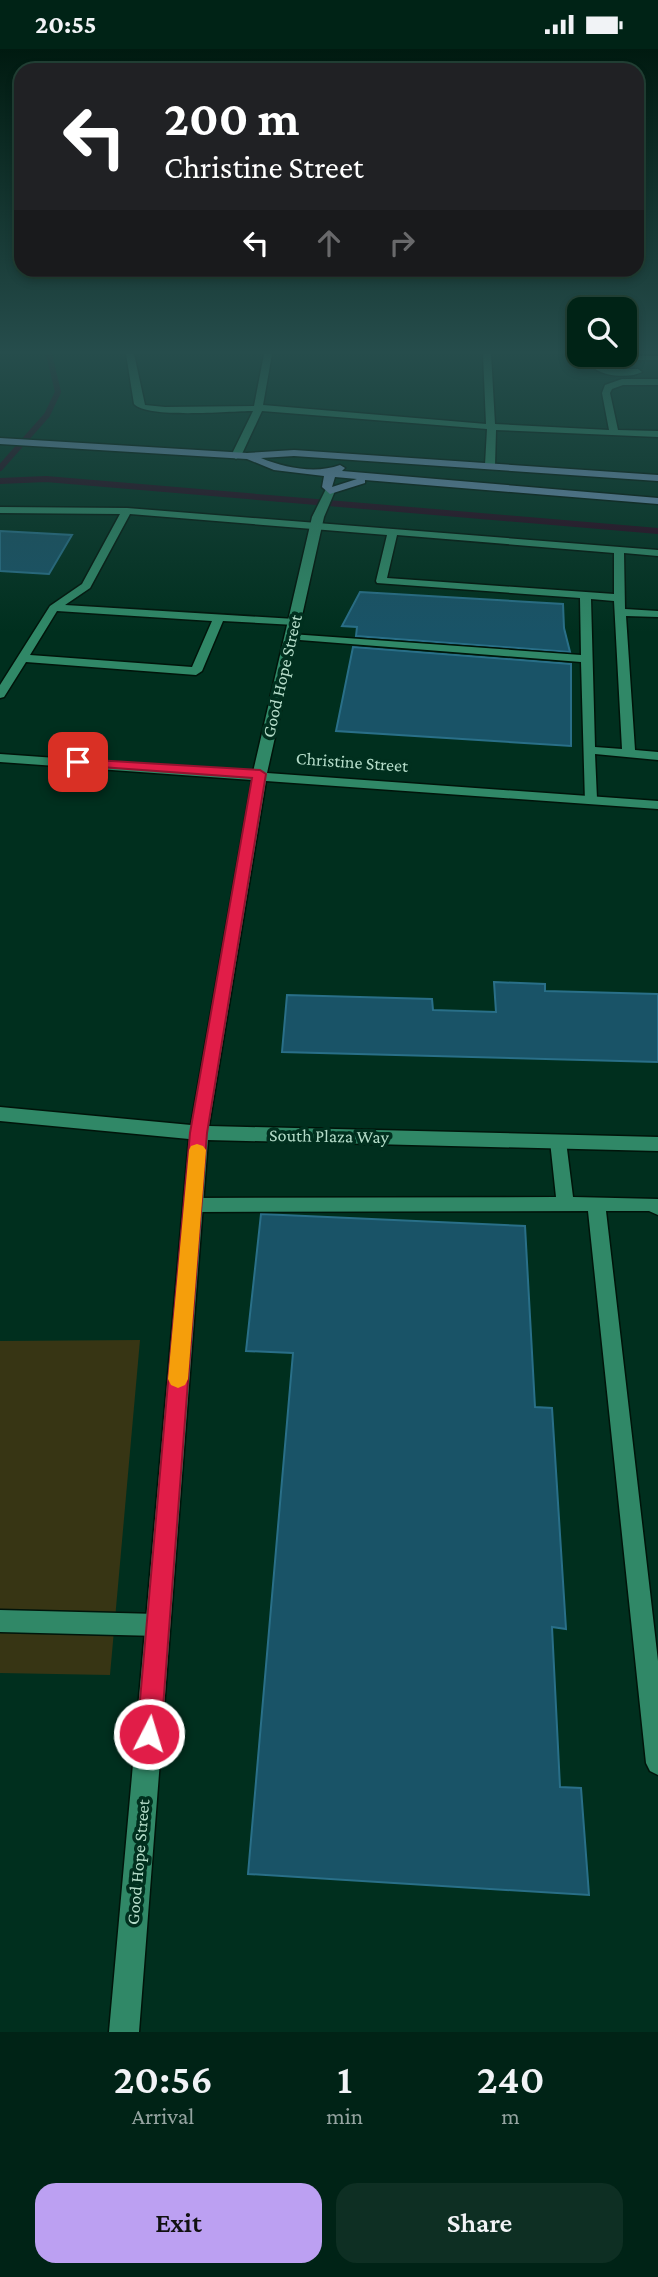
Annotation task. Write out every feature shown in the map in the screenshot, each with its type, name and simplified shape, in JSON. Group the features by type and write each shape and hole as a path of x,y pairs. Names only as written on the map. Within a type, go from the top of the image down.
{"main road":[{"path":"75,447 242,456 294,453 658,478"},
{"path":"242,456 274,467 330,474 658,501"},
{"path":"330,474 354,464 391,459"},
{"path":"330,474 327,487 330,491 342,485 377,478"}],"street":[{"name":"Good Hope Street","path":"124,2032 199,1133 260,774 318,522 330,491"},
{"name":"Christine Street","path":"0,758 260,774 658,804"},
{"name":"South Plaza Way","path":"0,1114 199,1133 658,1144"}],"lane":[{"path":"242,456 245,447"},
{"path":"490,447 490,465"},
{"path":"0,509 127,511 318,522 393,531 658,553"},
{"path":"0,694 54,608 86,586 127,511"},
{"path":"393,531 381,580 620,598"},
{"path":"620,550 620,612 629,753"},
{"path":"585,595 590,799"},
{"path":"54,608 219,617 293,629 586,659"},
{"path":"620,612 658,614"},
{"path":"23,658 196,671 219,617"},
{"path":"589,750 658,756"},
{"path":"558,1142 565,1204"},
{"path":"193,1205 652,1203 658,1207"},
{"path":"596,1204 658,1763"},
{"path":"0,1621 158,1625"}],"shaded area":[{"path":"140,1340 110,1675 0,1673 0,1341"}],"building":[{"path":"0,531 72,535 49,574 0,571"},
{"path":"360,592 563,604 564,628 570,652 356,636 357,627 342,626"},
{"path":"353,647 571,664 571,746 336,731"},
{"path":"494,982 545,984 545,991 658,994 658,1062 282,1052 287,995 432,999 433,1010 496,1012"},
{"path":"261,1214 525,1226 535,1407 552,1408 566,1629 552,1627 560,1787 581,1788 589,1895 248,1874 293,1353 246,1351"}],"waterway":[{"path":"0,468 19,447"},
{"path":"0,481 46,479 658,531"}],"slow traffic":[{"path":"178,1379 197,1150"}],"route":[{"path":"78,762 260,774 199,1133 149,1734"}]}
